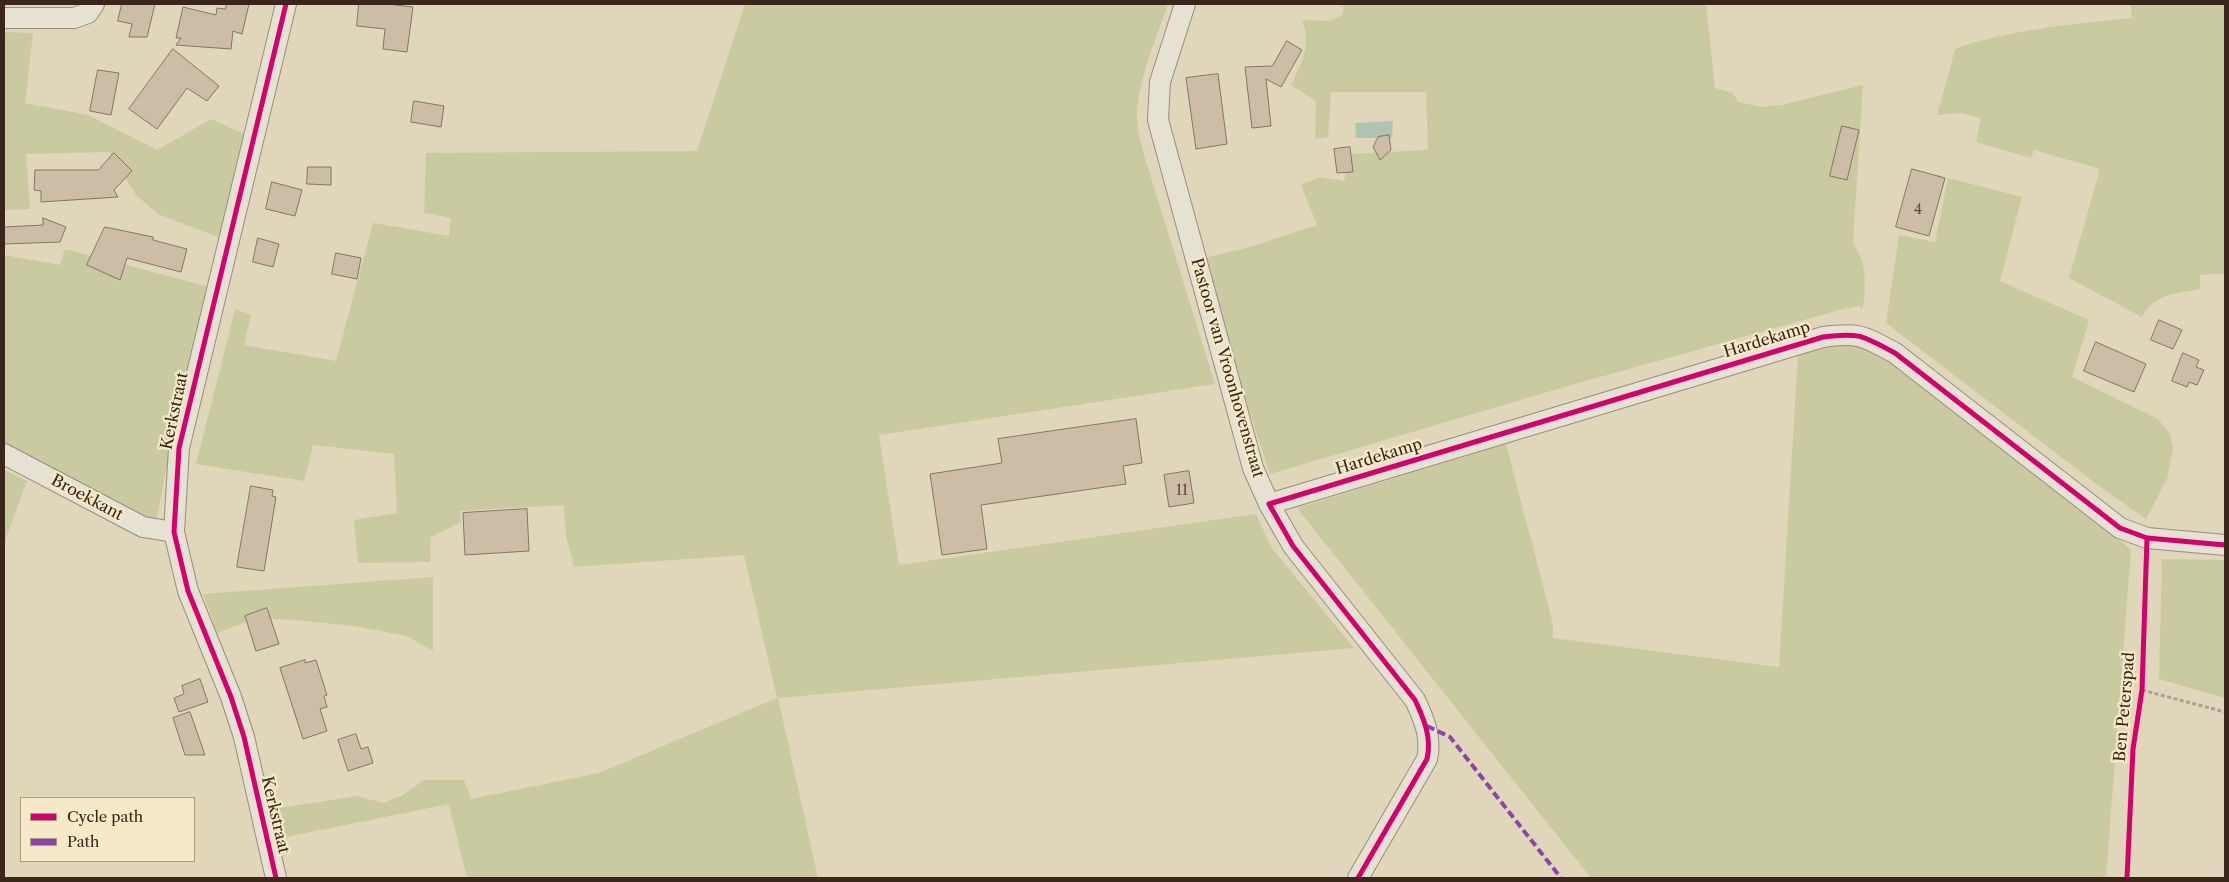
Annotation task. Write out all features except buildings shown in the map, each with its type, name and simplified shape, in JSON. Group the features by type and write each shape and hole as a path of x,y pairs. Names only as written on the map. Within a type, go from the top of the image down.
{"street":[{"path":"4,18 74,18 88,13 94,4"},
{"name":"Kerkstraat","path":"276,878 244,737 231,697 188,591 174,532 176,480 181,439 286,4"},
{"name":"Pastoor van Vroonhovenstraat","path":"1185,4 1160,82 1158,120 1253,468 1269,504 1293,546 1415,700 1426,726 1430,749 1427,759 1358,878"},
{"name":"Hardekamp","path":"1269,504 1823,337 1850,334 1864,336 1895,353 2120,528 2147,538 2225,545"},
{"name":"Broekkant","path":"4,454 143,527 174,532"}],"path":[{"path":"2142,690 2225,712"}],"green space":[{"path":"745,4 1168,4 1143,77 1137,108 1137,125 1144,155 1215,384 879,435 899,565 1256,514 1271,547 1354,648 778,698 818,878 467,878 449,804 281,838 273,809 357,796 383,803 403,795 424,780 464,780 471,799 599,773 777,698 744,555 574,567 566,536 564,505 460,511 461,522 431,537 430,562 358,563 354,520 397,513 394,454 313,445 304,481 196,464 235,309 251,315 244,345 336,361 373,223 449,236 451,218 424,213 426,153 697,151"},
{"path":"1339,4 1706,4 1715,88 1733,93 1738,102 1761,107 1781,105 1863,85 1853,243 1861,258 1863,267 1865,291 1863,308 1858,306 1843,309 1568,386 1270,474 1199,259 1247,248 1317,225 1301,185 1320,177 1344,181 1350,154 1428,150 1426,92 1331,92 1328,137 1315,139 1316,101 1291,85 1302,61 1306,45 1305,29 1302,20 1330,21 1342,15 1344,7"},
{"path":"2130,4 2225,4 2225,274 2200,275 2200,289 2159,299 2147,309 2142,317 2069,278 2100,169 2034,150 2031,158 1976,142 1981,118 1961,113 1937,115 1955,50 1959,47 2023,31 2132,18"},
{"path":"4,32 33,33 25,103 88,115 157,150 211,119 249,136 223,239 158,214 136,195 109,152 26,154 30,209 4,210"},
{"path":"1948,178 2022,197 2000,281 2089,320 2072,377 2158,419 2170,434 2173,449 2167,479 2146,519 2099,486 1886,323 1899,235 1935,242"},
{"path":"65,249 210,287 169,454 157,518 149,518 4,443 4,255 60,265"},
{"path":"1859,338 2085,509 2131,550 2106,878 1591,878 1297,508 1506,444 1553,624 1553,638 1779,667 1798,355"},
{"path":"4,470 27,481 4,543"},
{"path":"2162,559 2225,560 2225,698 2159,679"},
{"path":"433,577 433,651 407,636 354,626 296,620 256,618 217,633 203,594"}],"shaded area":[{"path":"1393,121 1392,138 1356,138 1355,123"}],"marked path":[{"path":"1427,726 1450,737 1561,878"}],"cycle path":[{"path":"276,878 244,737 231,697 188,591 174,532 179,448 286,4"},
{"path":"1358,878 1427,759 1428,736 1415,700 1293,546 1269,504 1823,337 1854,335 1868,339 1895,353 2120,528 2147,538 2225,545"},
{"name":"Ben Peterspad","path":"2127,878 2133,749 2142,690 2147,538"}]}
